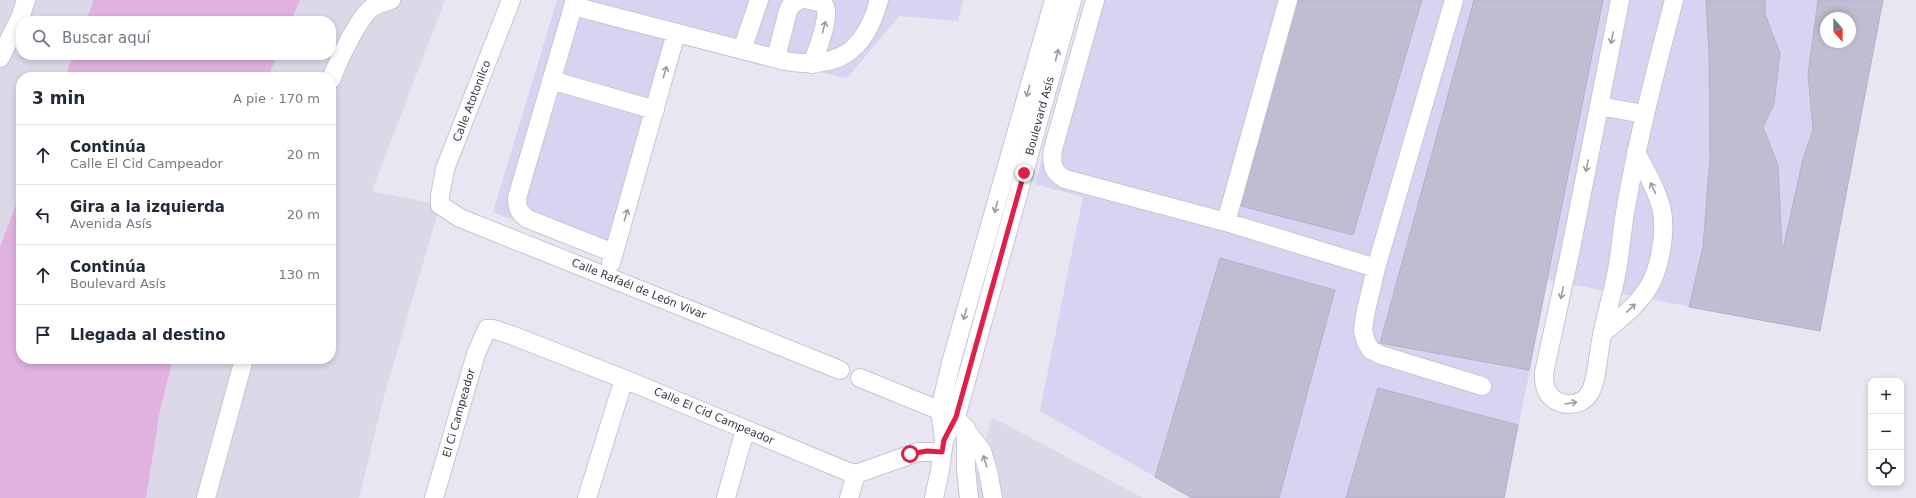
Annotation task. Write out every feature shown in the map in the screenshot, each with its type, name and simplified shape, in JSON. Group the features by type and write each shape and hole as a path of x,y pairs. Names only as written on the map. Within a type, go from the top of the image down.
{"street":[{"path":"21,16 26,0"},
{"path":"335,72 342,55 364,16 374,6 391,0"},
{"name":"Calle Atotonilco","path":"440,205 441,185 445,169 511,0"},
{"path":"742,50 759,0"},
{"path":"776,58 788,11 791,5 799,0"},
{"path":"809,0 819,2 827,10 822,33 812,64"},
{"path":"614,253 528,219 518,211 517,198 574,3 676,33 742,50 812,64 840,58 854,49 864,37 880,0"},
{"name":"Boulevard Asís","path":"940,410 976,276 1054,0"},
{"name":"Boulevard Asís","path":"961,423 994,280 1072,0"},
{"path":"1095,0 1053,149 1052,164 1058,175 1065,179 1226,222 1376,268"},
{"path":"1226,222 1288,0"},
{"path":"1454,0 1376,268 1364,315 1363,331 1366,342 1371,350 1397,361 1482,386"},
{"path":"1620,0 1564,283 1544,373 1546,389 1555,400 1564,404 1583,400 1590,394 1617,271 1626,208 1644,114 1674,0"},
{"path":"0,58 16,26"},
{"path":"606,276 614,253 676,33"},
{"path":"551,80 655,110"},
{"path":"1599,106 1644,114"},
{"path":"1602,334 1633,306 1648,288 1659,262 1663,236 1662,211 1636,152"},
{"path":"1006,169 1024,173"},
{"name":"Calle Rafaél de León Vivar","path":"440,205 460,218 840,370"},
{"path":"976,276 994,280"},
{"name":"Calle El Cid Campeador","path":"487,329 493,329 511,335 624,379 856,474"},
{"name":"El Ci Campeador","path":"434,498 476,354 487,329"},
{"path":"206,498 243,364"},
{"path":"860,378 940,410 961,423 982,451 988,471 993,498"},
{"path":"587,498 624,379"},
{"path":"934,498 943,446 940,410"},
{"path":"849,498 856,474 918,452 943,446 961,423"},
{"path":"961,423 969,498"},
{"path":"726,498 746,430"}],"shaded area":[{"path":"0,0 445,0 372,191 440,205 383,400 359,498 0,498"},
{"path":"94,0 300,0 293,16 88,16"},
{"path":"557,0 963,0 958,21 899,16 847,78 680,42 619,261 493,212"},
{"path":"1086,0 1883,0 1820,331 1548,280 1504,498 1192,498 1040,411 1083,197 1035,184"},
{"path":"71,60 275,60 270,72 67,72"},
{"path":"16,205 16,364 172,364 160,410 146,498 0,498 0,247"},
{"path":"992,417 1143,498 970,498"}],"building":[{"path":"1298,0 1422,0 1353,235 1241,206"},
{"path":"1474,0 1603,0 1529,370 1380,343"},
{"path":"1706,0 1765,0 1765,14 1780,53 1774,104 1763,127 1778,165 1783,249 1803,159 1813,130 1808,74 1818,0 1883,0 1820,331 1689,307 1703,247 1710,157 1709,54"},
{"path":"1220,258 1335,290 1279,498 1192,498 1155,477"},
{"path":"1378,388 1518,425 1504,498 1346,498"}],"route":[{"path":"910,454 927,451 942,452 944,440 956,417 1024,173"}]}
